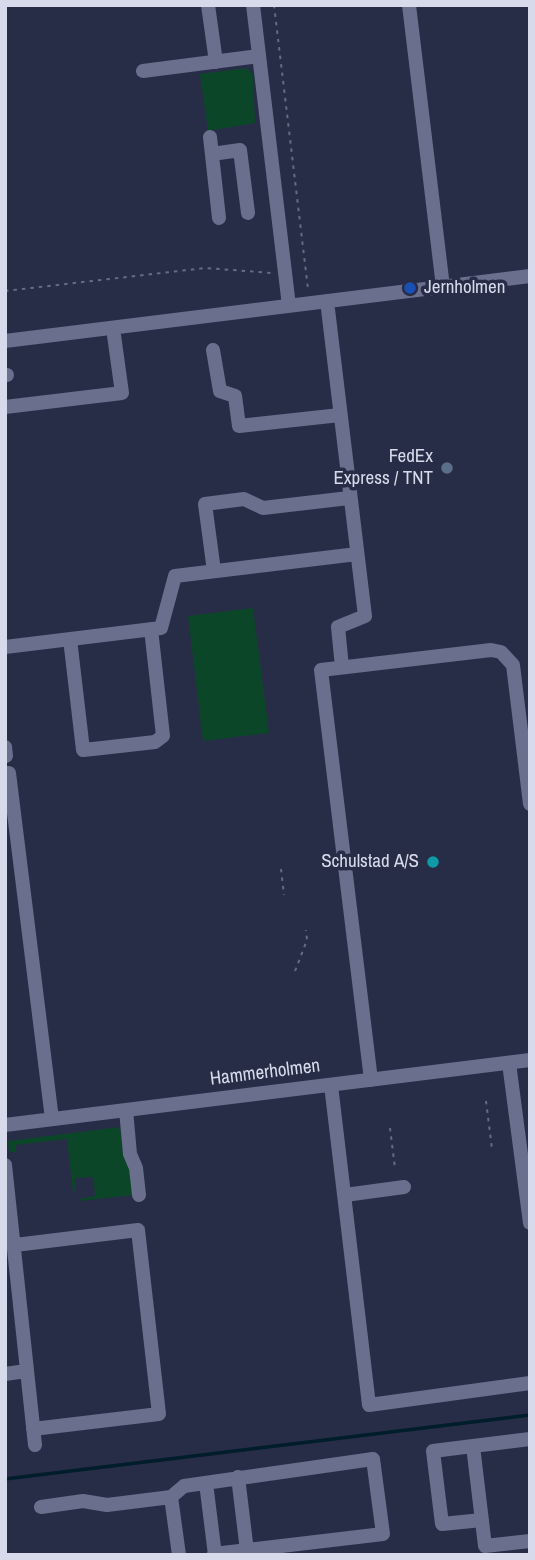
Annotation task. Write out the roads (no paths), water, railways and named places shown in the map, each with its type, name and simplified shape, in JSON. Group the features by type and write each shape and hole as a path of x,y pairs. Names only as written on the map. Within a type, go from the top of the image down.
{"street":[{"path":"208,5 216,62"},
{"path":"253,5 289,306"},
{"path":"408,5 443,287"},
{"path":"143,71 259,56"},
{"path":"210,137 219,218"},
{"path":"212,154 240,150 248,213"},
{"path":"5,341 530,276"},
{"path":"327,301 365,616 338,627 342,667"},
{"path":"5,407 122,393 113,328"},
{"path":"213,349 220,391 235,396 239,426 340,415"},
{"path":"214,571 205,504 244,499 263,508 349,498"},
{"path":"5,647 161,628 175,576 357,554"},
{"path":"70,639 83,750 155,742 163,736 151,629"},
{"path":"371,1080 321,670 491,650 500,652 513,665 527,751 530,804"},
{"path":"5,773 9,773 52,1119"},
{"name":"Hammerholmen","path":"5,1125 530,1060"},
{"path":"509,1063 530,1223"},
{"path":"331,1085 369,1405 530,1383"},
{"path":"126,1110 130,1154 136,1168 139,1195"},
{"path":"5,1165 15,1245 10,1271 35,1445"},
{"path":"345,1195 404,1187"},
{"path":"15,1245 138,1230 159,1414 33,1429"},
{"path":"5,1374 26,1371"},
{"path":"482,1520 442,1524 433,1451 530,1439"},
{"path":"473,1446 485,1546 530,1541"},
{"path":"41,1507 83,1501 107,1506 171,1497 184,1486 373,1459 383,1534 215,1554 206,1483"},
{"path":"238,1477 247,1551"},
{"path":"171,1497 179,1555"}],"waterway":[{"path":"5,1479 530,1415"}],"place":[{"name":"Jernholmen","path":"410,288"},
{"name":"FedEx Express / TNT","path":"447,468"},
{"name":"Schulstad A/S","path":"433,862"}]}
